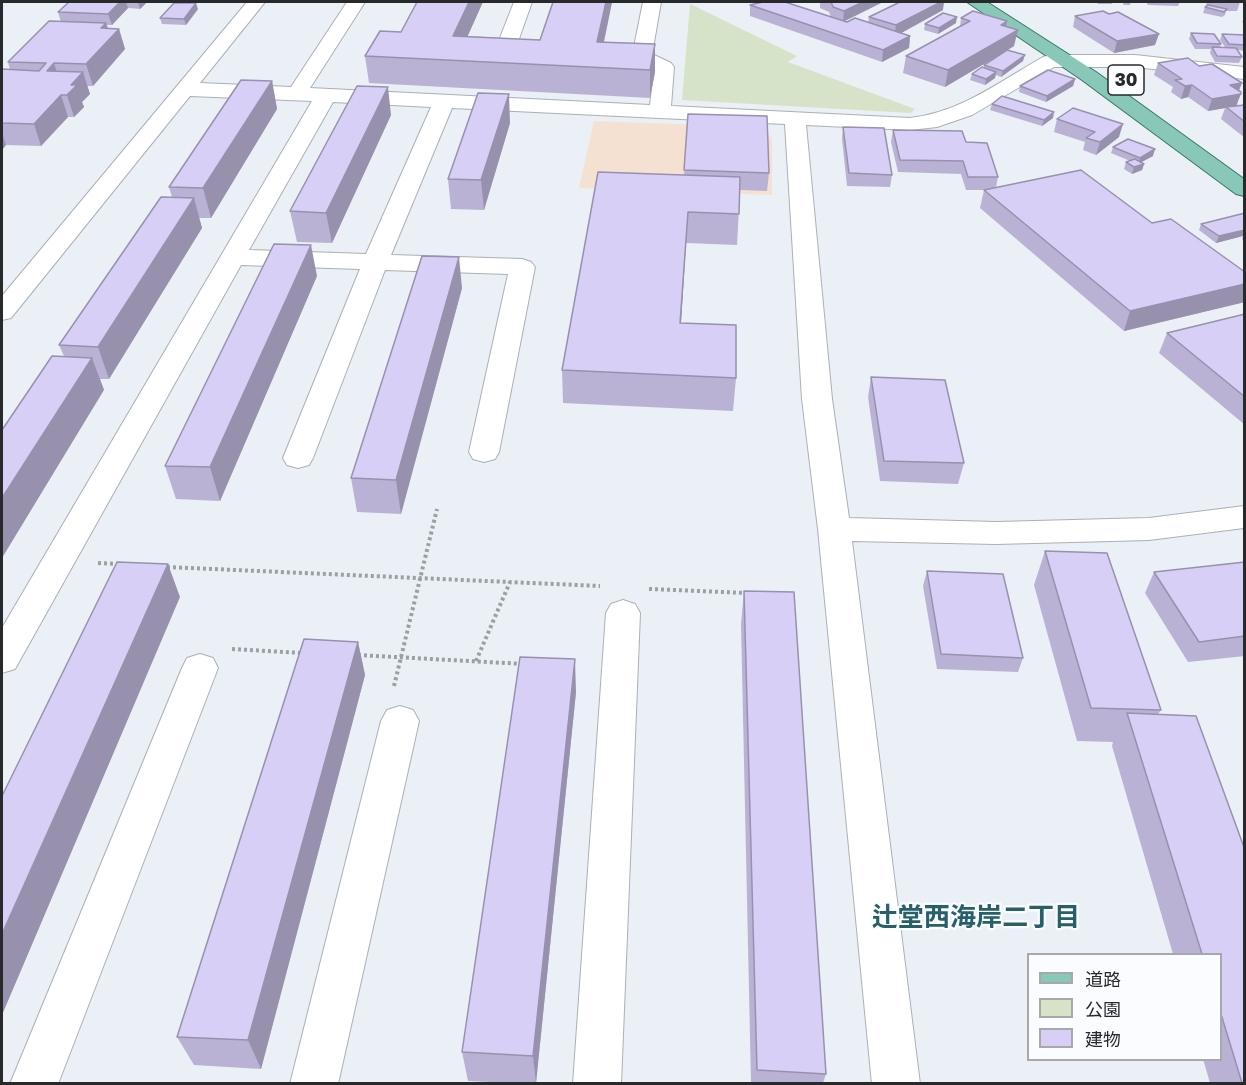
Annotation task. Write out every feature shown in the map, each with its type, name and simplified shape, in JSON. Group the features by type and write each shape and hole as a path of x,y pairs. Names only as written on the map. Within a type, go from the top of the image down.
{"main road":[{"name":"30","path":"976,2 1069,62 1245,189"},
{"name":"30","path":"1004,2 1098,61 1172,112"}],"street":[{"path":"2,312 256,2"},
{"path":"297,93 356,2"},
{"path":"504,53 523,2"},
{"path":"652,2 642,57 664,67 660,111"},
{"path":"183,90 202,88 910,124 937,121 965,111 1050,61 1135,61 1245,73"},
{"path":"2,659 326,95"},
{"path":"298,458 375,262 444,101"},
{"path":"795,118 818,399 896,1083"},
{"path":"234,257 522,267 484,452"},
{"path":"834,530 996,533 1149,529 1245,517"},
{"path":"597,1083 622,596"},
{"path":"33,1083 200,668"},
{"path":"314,1083 400,721"}],"path":[{"path":"400,721 389,712 436,509"},
{"path":"58,562 128,565"},
{"path":"163,566 510,582 622,596 758,593"},
{"path":"476,662 510,582"},
{"path":"200,668 207,648 309,653"},
{"path":"355,655 532,664"}],"shaded area":[{"path":"594,121 756,127 772,138 772,195 579,188"}],"green space":[{"path":"690,4 797,56 788,62 915,109 911,113 682,100"}],"building":[{"path":"69,2 120,2 108,14 58,12"},
{"path":"417,2 469,2 453,36 540,40 553,2 606,2 597,42 655,44 650,70 365,56 380,31 401,32"},
{"path":"763,2 785,2 847,22 855,18 910,36 883,50 750,5"},
{"path":"831,2 863,2 844,11 833,7"},
{"path":"900,2 941,2 896,25 869,17"},
{"path":"174,3 196,3 184,19 160,18"},
{"path":"1208,5 1227,9 1224,12 1205,7"},
{"path":"973,11 1007,21 1001,25 1018,30 948,70 906,56 970,21 961,18"},
{"path":"1103,11 1109,14 1118,12 1159,34 1117,41 1075,16"},
{"path":"943,13 957,17 939,28 925,24"},
{"path":"49,21 106,23 101,28 119,29 86,64 54,63 47,71 83,72 71,85 77,85 67,95 61,95 34,124 2,123 2,69 39,71 46,63 8,62"},
{"path":"1191,33 1214,34 1221,44 1197,43"},
{"path":"1222,34 1245,35 1245,45 1229,44"},
{"path":"1212,47 1236,48 1242,57 1217,56"},
{"path":"1007,50 1025,55 1003,71 984,65"},
{"path":"1188,58 1199,66 1212,64 1242,83 1230,85 1241,94 1212,99 1192,85 1185,86 1175,80 1182,79 1158,63"},
{"path":"982,67 996,72 986,79 972,74"},
{"path":"1048,70 1075,79 1047,96 1020,86"},
{"path":"241,80 272,81 203,188 169,187"},
{"path":"357,86 388,87 326,213 290,211"},
{"path":"478,93 509,94 481,180 448,179"},
{"path":"1002,96 1054,112 1044,120 992,104"},
{"path":"1245,105 1245,122 1226,107"},
{"path":"1073,108 1123,124 1100,142 1086,138 1095,132 1057,119"},
{"path":"688,114 767,116 769,173 684,170"},
{"path":"843,127 884,128 892,175 849,173"},
{"path":"893,130 962,131 966,142 987,143 998,177 968,177 963,161 900,160"},
{"path":"1128,139 1155,149 1140,158 1113,147"},
{"path":"1135,159 1144,164 1134,167 1126,162"},
{"path":"1081,170 1152,223 1171,219 1245,272 1245,284 1130,311 984,190"},
{"path":"598,172 740,177 739,214 688,212 680,323 736,325 736,378 562,370"},
{"path":"161,197 194,198 98,347 59,345"},
{"path":"1245,213 1245,230 1219,236 1201,224"},
{"path":"274,244 311,245 210,467 165,466"},
{"path":"422,256 459,257 396,480 351,478"},
{"path":"1245,314 1245,397 1167,333"},
{"path":"52,356 92,358 2,498 2,430"},
{"path":"871,377 945,380 964,463 884,461"},
{"path":"1045,551 1107,553 1161,710 1091,708"},
{"path":"117,562 168,564 2,934 2,796"},
{"path":"1245,562 1245,636 1199,642 1154,572"},
{"path":"927,571 1003,574 1023,658 941,654"},
{"path":"744,591 794,592 826,1074 757,1070"},
{"path":"304,639 358,642 248,1040 177,1037"},
{"path":"520,657 575,659 533,1056 462,1052"},
{"path":"1127,713 1196,716 1245,850 1245,1083 1242,1083 1222,1017 1222,953 1202,953"}],"district":[{"name":"辻堂西海岸二丁目","path":"976,918"}]}
